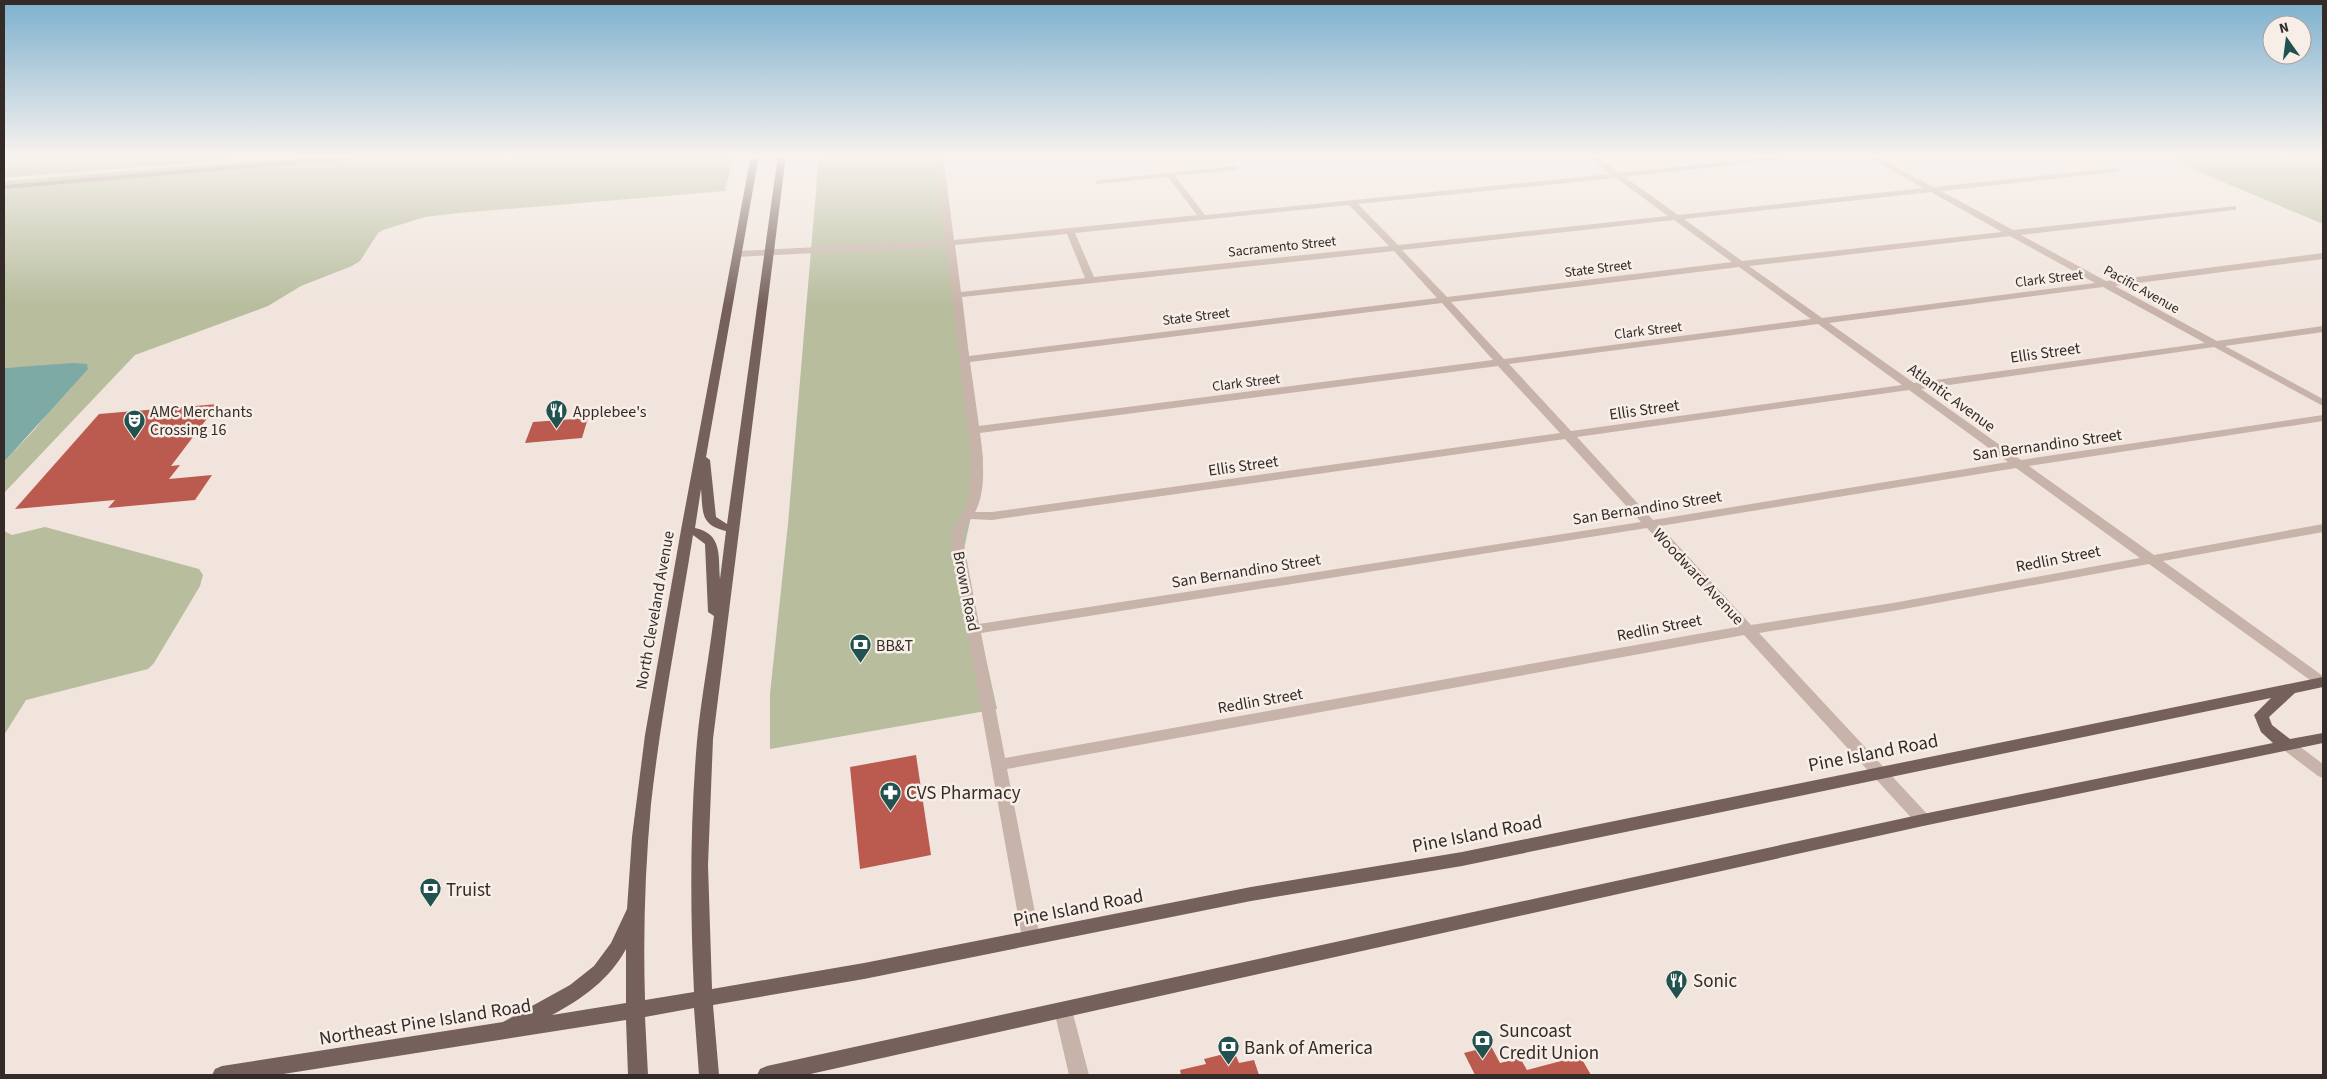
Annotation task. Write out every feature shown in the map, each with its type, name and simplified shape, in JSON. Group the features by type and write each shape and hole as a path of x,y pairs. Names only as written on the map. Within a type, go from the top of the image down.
{"main road":[{"name":"North Cleveland Avenue","path":"638,1075 635,1010 637,908 640,839 647,776 688,530 746,205"},
{"path":"709,1075 701,999 699,921 700,800 705,739 775,205"},
{"path":"703,445 710,518 719,526 732,529"},
{"path":"688,530 697,531 706,536 711,544 717,644"},
{"name":"Pine Island Road","path":"635,1010 864,970 1252,894 1462,859 2323,682"},
{"path":"2286,744 2266,729 2261,722 2261,715 2291,688"},
{"path":"767,1075 1923,820 2286,744 2323,738"},
{"path":"497,1032 552,1006 587,983 610,959 637,908"},
{"name":"Northeast Pine Island Road","path":"222,1075 635,1010"}],"street":[{"name":"Brown Road","path":"945,205 975,430 978,471 973,505 969,515 959,529 957,540 1001,764 1004,794 1031,938"},
{"path":"1193,205 1202,217"},
{"path":"738,254 950,242 1318,205"},
{"name":"Woodward Avenue","path":"1354,205 1502,362 1923,820"},
{"name":"Atlantic Avenue","path":"1657,205 2323,682"},
{"name":"Sacramento Street","path":"957,295 1790,205"},
{"name":"Pacific Avenue","path":"1960,205 2323,403"},
{"name":"State Street","path":"966,359 1740,264 2233,208"},
{"path":"1070,231 1091,281"},
{"name":"Clark Street","path":"975,430 2323,256"},
{"name":"Ellis Street","path":"969,515 992,516 2323,329"},
{"name":"San Bernandino Street","path":"975,629 2323,418"},
{"name":"Redlin Street","path":"1001,764 1715,635 1894,607 2149,558 2323,528"},
{"path":"2286,744 2323,772"},
{"path":"1063,1010 1079,1075"}],"green space":[{"path":"4,205 551,205 425,217 383,230 378,233 360,261 352,266 301,286 268,306 135,355 4,493 4,462 35,429 87,364 4,368"},
{"path":"815,205 948,205 983,459 963,554 997,709 770,749 770,694 788,524"},
{"path":"2279,205 2323,205 2323,224"},
{"path":"45,527 199,569 203,575 200,586 154,663 148,669 26,700 4,735 4,531 12,535"}],"water":[{"path":"73,363 87,364 88,369 4,462 4,368"}],"building":[{"name":"AMC Merchants Crossing 16","path":"218,404 171,466 180,465 169,479 212,475 195,500 108,508 115,500 15,509 99,414"},
{"name":"Applebee's","path":"588,418 582,438 525,443 533,422"},
{"name":"CVS Pharmacy","path":"916,755 931,855 860,869 850,767"},
{"name":"Suncoast Credit Union","path":"1491,1046 1500,1063 1520,1058 1527,1070 1580,1056 1591,1075 1475,1075 1464,1053"},
{"name":"Bank of America","path":"1224,1054 1225,1059 1236,1056 1239,1063 1254,1060 1259,1075 1181,1075 1180,1070 1206,1064 1204,1059"}],"place":[{"name":"Applebee's","path":"557,430"},
{"name":"AMC Merchants Crossing 16","path":"134,439"},
{"name":"BB&T","path":"860,664"},
{"name":"CVS Pharmacy","path":"890,811"},
{"name":"Truist","path":"430,908"},
{"name":"Sonic","path":"1677,999"},
{"name":"Suncoast Credit Union","path":"1483,1060"},
{"name":"Bank of America","path":"1228,1066"}]}
